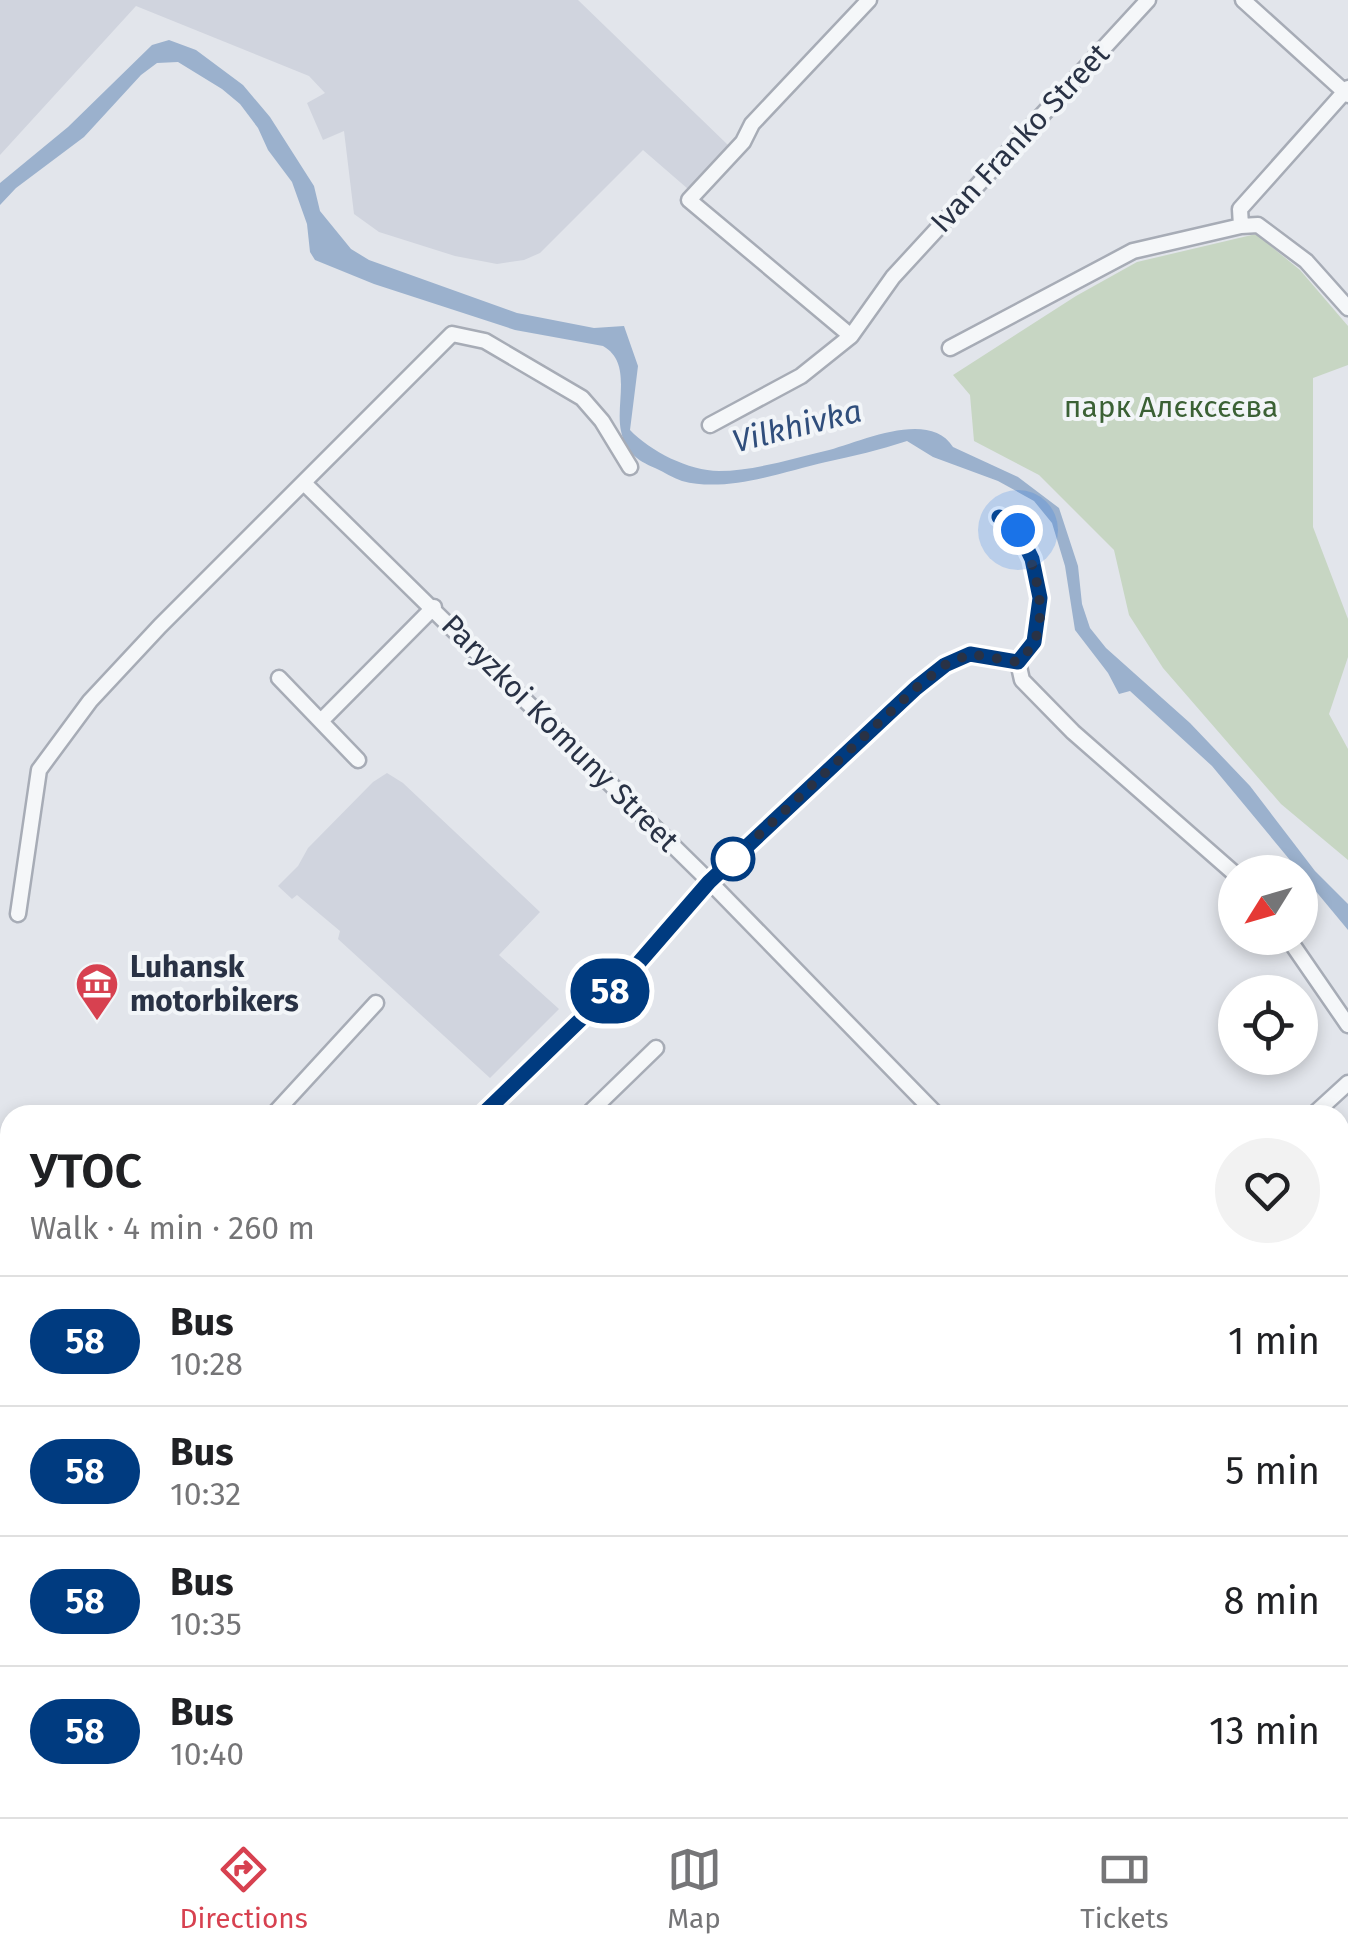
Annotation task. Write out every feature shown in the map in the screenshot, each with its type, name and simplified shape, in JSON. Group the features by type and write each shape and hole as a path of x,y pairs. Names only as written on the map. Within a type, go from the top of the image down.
{"street":[{"path":"850,336 689,200 744,142 752,124 869,0"},
{"name":"Ivan Franko Street","path":"710,425 800,376 850,336 893,276 1148,0"},
{"path":"1241,226 1240,209 1347,92 1242,0"},
{"path":"950,348 1133,251 1241,226 1258,225 1306,262 1348,308"},
{"path":"18,914 38,770 90,701 160,626 452,334 484,341 582,398 602,420 630,467"},
{"name":"Paryzkoi Komuny Street","path":"305,484 434,607 927,1105"},
{"path":"999,517 1018,530 1032,559 1040,598 1034,642 1018,662"},
{"path":"320,721 434,607"},
{"path":"492,1105 636,966 709,882 916,688 945,665 970,654 1018,662"},
{"path":"1018,662 1022,680 1073,732 1218,859"},
{"path":"279,678 358,760"},
{"path":"1300,955 1348,1025"},
{"path":"282,1105 376,1003"},
{"path":"597,1105 656,1048"},
{"path":"1324,1105 1348,1083"}],"shaded area":[{"path":"0,0 578,0 728,145 688,189 643,150 540,253 524,260 497,264 455,256 379,232 354,214 344,131 323,140 307,103 325,93 309,76 136,6 0,155"},
{"path":"387,773 403,783 540,912 499,955 559,1009 490,1078 338,939 340,931 297,895 292,899 278,886 298,866 308,848 373,782"}],"green space":[{"name":"парк Алєксєєва","path":"1256,234 1300,270 1348,326 1348,365 1313,378 1313,527 1348,619 1348,657 1329,714 1348,749 1348,860 1281,804 1163,668 1129,615 1114,550 1039,475 974,441 970,395 953,375 1137,262"}],"water":[{"path":"169,40 196,50 243,85 270,117 314,186 320,211 351,249 369,260 517,313 594,328 624,326 638,366 630,430 671,458 707,470 745,469 911,429 942,436 953,447 1018,477 1059,508 1078,566 1082,604 1090,628 1250,786 1303,855 1286,855 1212,766 1130,691 1119,694 1075,630 1065,566 1052,523 1034,501 998,481 933,457 907,441 736,483 682,481 648,465 632,454 623,438 620,373 612,353 603,346 515,330 374,284 315,260 292,182 268,150 258,128 240,104 222,89 178,62 157,63 141,75 84,137 16,188 0,205 0,183 68,127 152,45"},
{"path":"1318,874 1348,904 1348,930 1318,894"}],"bus line":[{"name":"58","path":"492,1105 636,966 709,882 916,688 945,665 970,654 1018,662 1034,642 1040,598 1032,559 1018,530 999,517"}],"place":[{"name":"Luhansk motorbikers","path":"97,1022"}],"route":[{"path":"733,859 945,665 970,654 1018,662 1034,642 1040,598 1032,559 1018,530"}],"water label":[{"name":"Vilkhivka","path":"797,426"}]}
